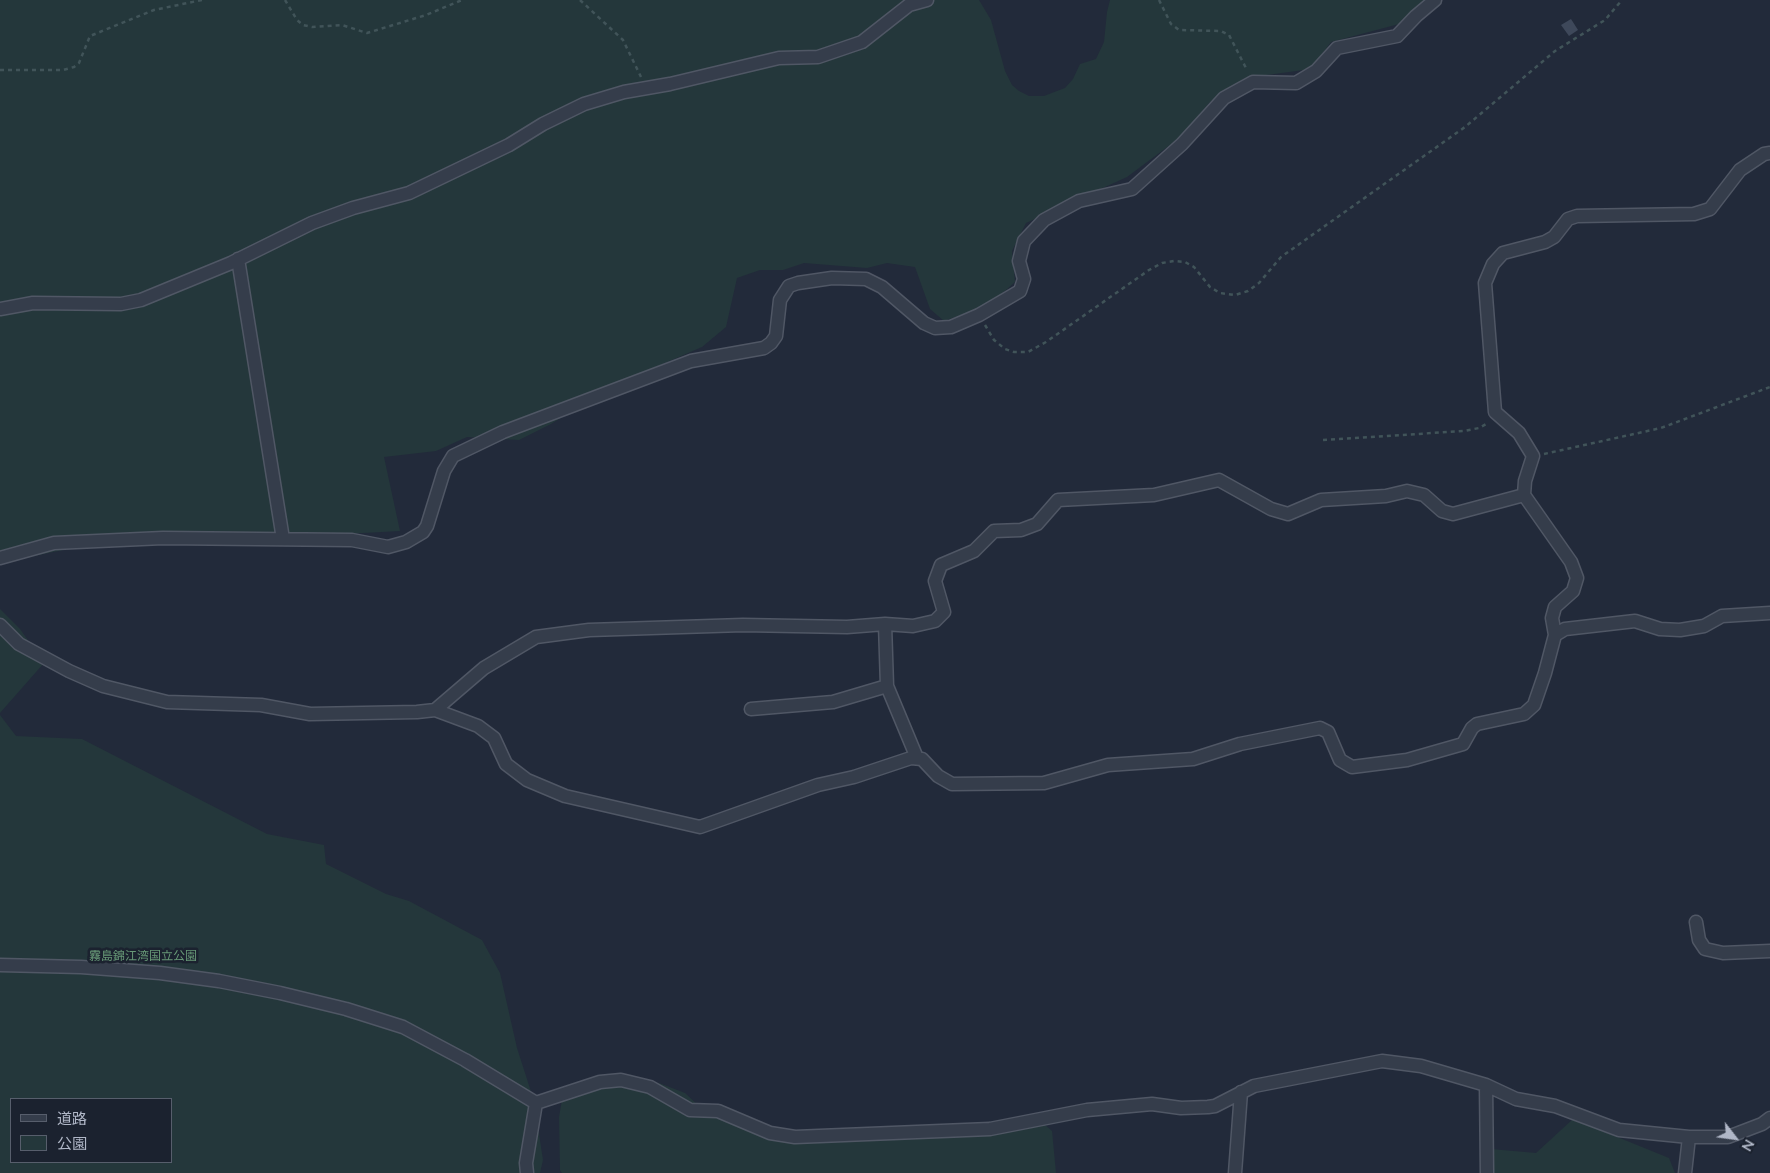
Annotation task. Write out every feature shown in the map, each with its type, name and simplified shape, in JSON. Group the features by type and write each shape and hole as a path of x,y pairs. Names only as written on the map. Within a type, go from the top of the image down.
{"street":[{"path":"0,310 33,303 121,304 141,300 238,259 312,223 353,208 409,193 509,145 543,124 584,104 645,88 670,84 779,58 818,57 862,42 909,5 927,0"},
{"path":"0,558 54,543 163,538 352,540 388,547 406,542 423,532 427,526 444,471 453,456 503,432 691,361 764,348 771,343 778,328 780,300 789,286 832,278 866,279 882,287 924,323 935,328 951,327 979,315 1020,291 1024,279 1019,261 1024,240 1044,220 1079,202 1132,189 1182,144 1224,98 1253,82 1296,83 1316,71 1337,48 1397,36 1435,0"},
{"path":"0,625 19,644 69,671 103,686 167,702 260,705 310,714 435,710 478,726 494,738 506,764 527,780 565,796 700,827 818,785 854,777 911,758 922,759 938,776 952,784 1044,782 1108,765 1193,759 1240,744 1320,728 1328,732 1340,760 1352,767 1407,760 1463,744 1472,728 1477,724 1524,714 1534,704 1555,635 1552,618 1555,607 1573,591 1577,578 1571,562 1524,495 1525,481 1533,456 1519,433 1495,412 1485,283 1493,264 1503,253 1544,242 1554,237 1568,219 1577,216 1694,214 1710,209 1740,170 1764,154 1770,153"},
{"path":"238,259 283,539"},
{"path":"435,710 484,668 536,637 589,630 743,625 847,627 885,624 913,626 935,621 944,612 935,581 941,565 974,551 994,531 1020,530 1037,524 1058,500 1154,495 1219,480 1271,509 1288,514 1321,500 1386,496 1407,491 1424,495 1442,511 1452,514 1524,495"},
{"path":"1555,635 1565,629 1635,621 1660,629 1680,630 1704,626 1722,616 1770,613"},
{"path":"885,624 887,686 917,758"},
{"path":"751,709 833,702 887,686"},
{"path":"1696,922 1699,940 1704,949 1723,953 1770,951"},
{"path":"0,965 81,967 209,979 280,993 346,1009 403,1028 465,1060 536,1103 600,1082 621,1080 650,1087 690,1110 718,1111 770,1133 795,1137 990,1129 1087,1110 1152,1104 1181,1108 1215,1106 1254,1086 1382,1061 1421,1066 1486,1085 1516,1099 1556,1106 1619,1130 1689,1138 1728,1136 1762,1124 1770,1118"},
{"path":"1486,1085 1487,1173"},
{"path":"1235,1173 1241,1092"},
{"path":"527,1173 526,1163 536,1103"},
{"path":"1684,1173 1689,1138"}],"path":[{"path":"0,70 63,70 74,67 79,63 90,36 154,10 202,0"},
{"path":"285,0 297,20 303,25 312,27 342,25 367,33 426,15 462,0"},
{"path":"580,0 623,40 645,88"},
{"path":"1159,0 1171,24 1179,30 1222,31 1228,35 1253,82"},
{"path":"979,315 994,340 1005,349 1014,352 1028,352 1162,262 1174,260 1185,262 1194,267 1210,287 1220,294 1234,295 1248,291 1259,283 1281,257 1465,126 1555,51 1605,20 1622,0"},
{"path":"1533,456 1661,428 1770,387"},
{"path":"1323,440 1464,431 1479,428 1500,416"}],"green space":[{"path":"0,0 979,0 991,20 1005,71 1012,85 1029,96 1044,96 1065,88 1073,79 1080,64 1096,59 1104,42 1110,0 1425,0 1399,24 1331,42 1311,69 1245,78 1209,103 1182,136 1127,177 1026,223 1012,251 1015,282 989,305 944,321 930,309 915,267 887,263 867,268 804,263 783,270 760,270 737,278 726,327 702,347 612,386 551,424 519,440 467,437 436,451 384,457 400,531 68,549 0,563"},
{"path":"0,609 20,629 44,663 0,713"},
{"name":"霧島錦江湾国立公園","path":"0,715 16,736 82,739 267,834 324,845 326,864 386,894 409,901 482,940 500,973 517,1048 534,1101 543,1160 540,1173 0,1173"},
{"path":"644,1083 659,1083 685,1093 703,1110 727,1107 791,1136 1044,1124 1052,1131 1056,1173 562,1173 560,1170 559,1117 563,1094"},
{"path":"1573,1119 1669,1158 1675,1173 1488,1173 1491,1149 1536,1153"}],"building":[{"path":"1571,19 1578,30 1569,36 1561,25"}]}
